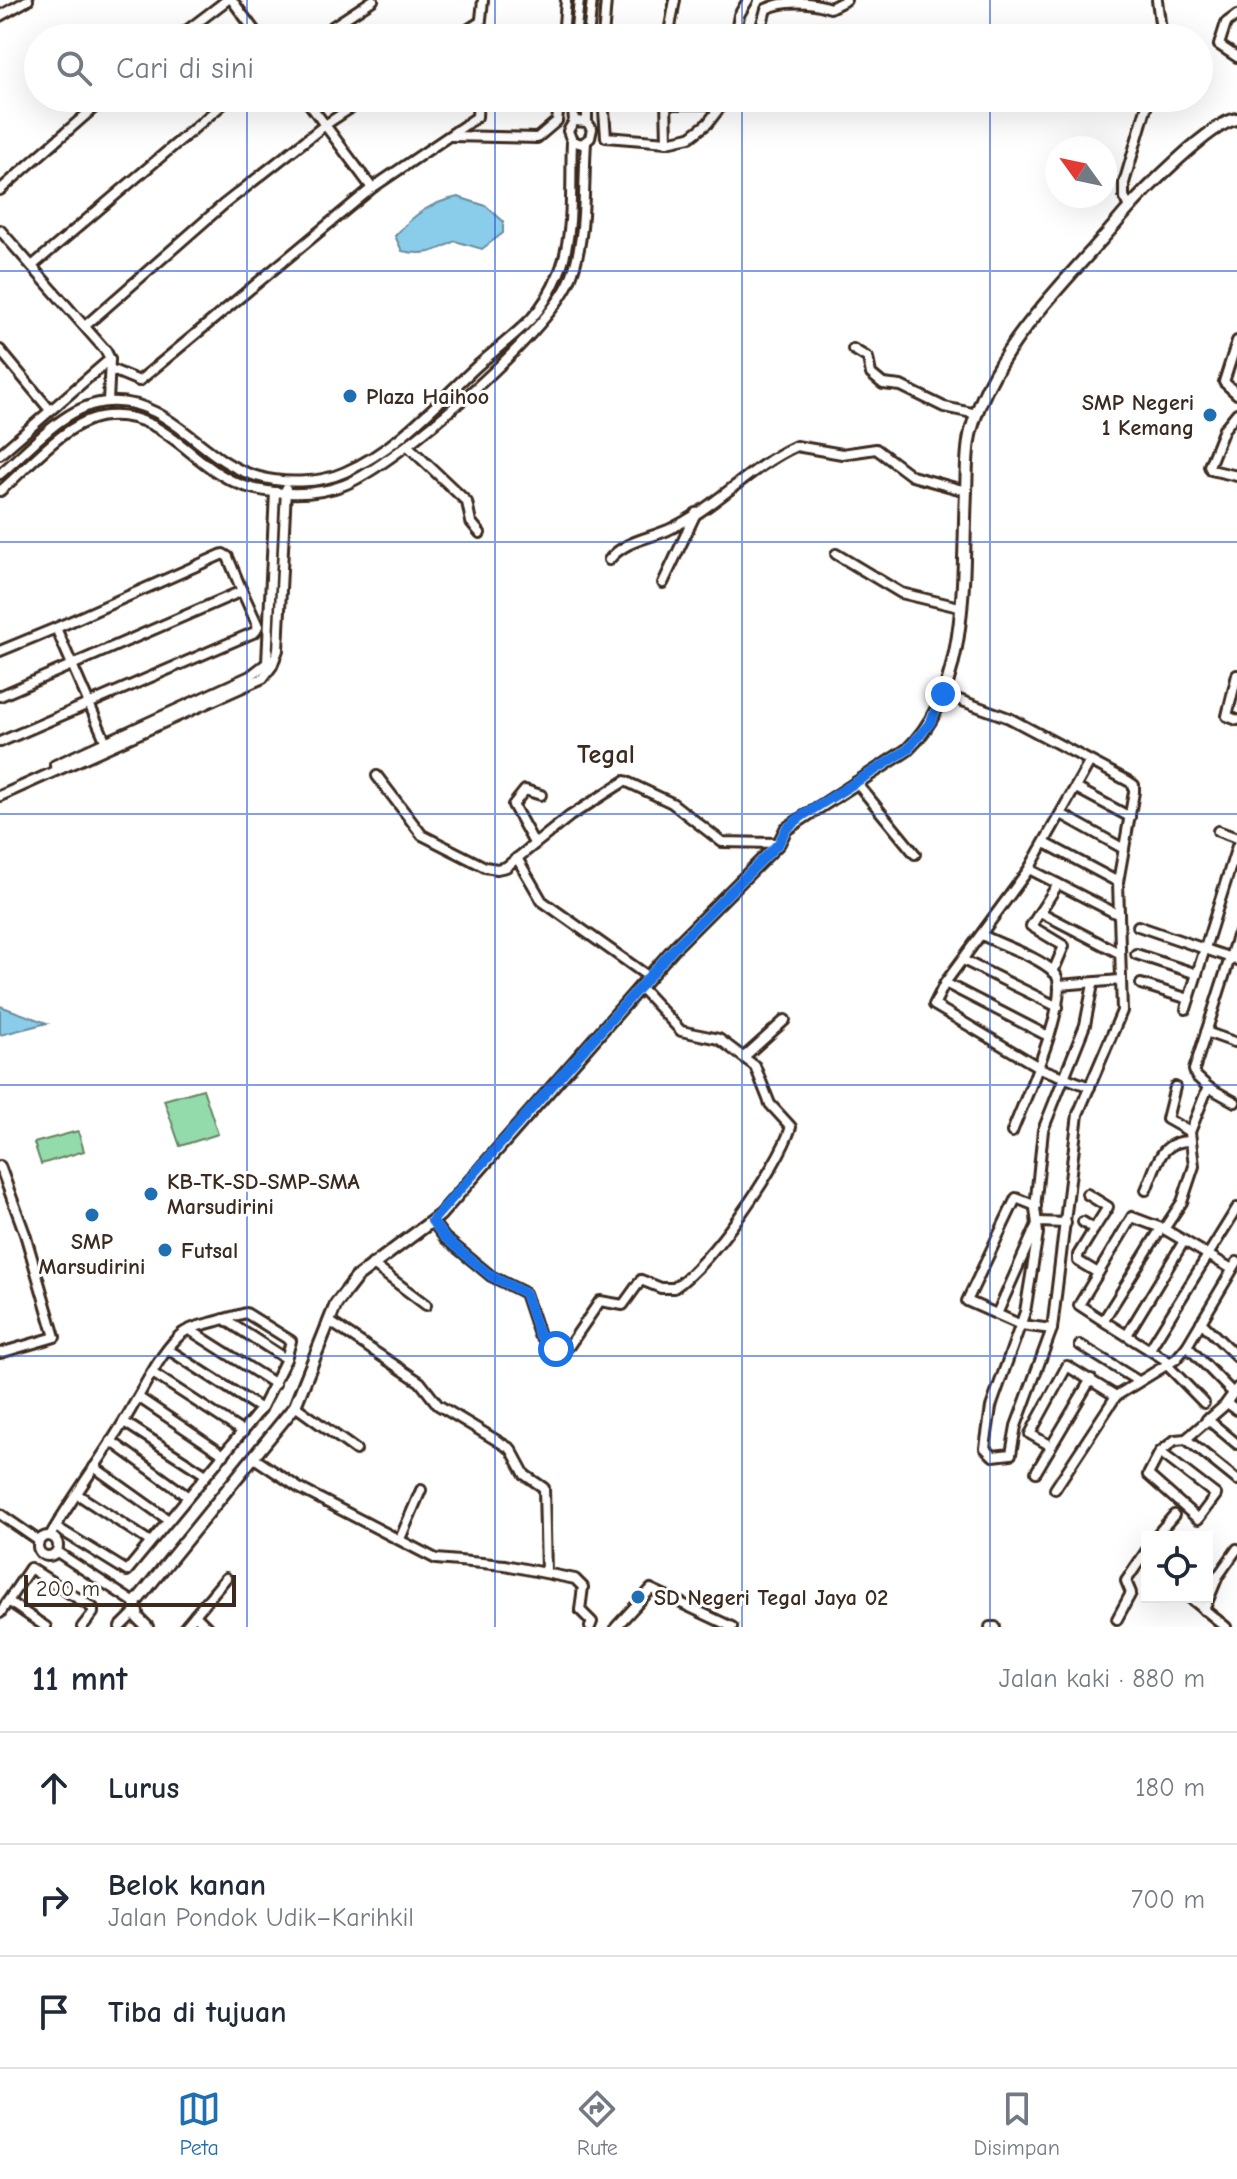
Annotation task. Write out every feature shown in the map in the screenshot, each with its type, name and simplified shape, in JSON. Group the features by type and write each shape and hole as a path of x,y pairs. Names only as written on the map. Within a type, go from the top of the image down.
{"street":[{"path":"0,16 28,0"},
{"path":"196,24 229,0 249,24"},
{"path":"336,24 373,0"},
{"path":"477,24 480,22 483,0"},
{"path":"564,24 566,0"},
{"path":"576,24 579,0"},
{"path":"589,24 592,0"},
{"path":"604,24 606,0"},
{"path":"671,24 675,0"},
{"path":"737,24 748,0 766,9 806,0 835,8 846,0"},
{"path":"1157,0 1160,24"},
{"path":"762,24 766,9"},
{"path":"1237,15 1226,23 1219,45 1226,53 1237,57"},
{"path":"0,190 89,112"},
{"path":"32,266 214,112"},
{"path":"315,112 372,188"},
{"path":"85,326 223,205 345,112"},
{"path":"477,112 480,138"},
{"path":"450,136 532,140 553,127 560,112"},
{"path":"0,474 80,408 108,402 155,410 228,466 257,477 288,481 342,474 373,458 400,438 531,319 552,289 565,252 573,112"},
{"path":"0,491 73,429 89,419 119,415 135,417 161,428 221,477 280,493 315,493 343,485 377,469 408,446 540,328 563,297 577,259 586,142 592,132 587,122 587,112"},
{"path":"604,112 606,137 667,142 699,133 715,112"},
{"path":"666,112 667,142"},
{"path":"1129,208 1124,196 1124,183 1145,112"},
{"path":"0,230 85,326 110,364 139,381 372,188 477,117"},
{"path":"120,1627 198,1520 254,1458 295,1406 342,1296 372,1264 432,1221 649,977 779,843 786,829 907,750 920,737 943,694 959,607 968,447 977,414 1018,340 1129,208 1217,126 1237,119"},
{"path":"574,121 587,122"},
{"path":"553,127 559,134 586,142"},
{"path":"1237,341 1224,382 1237,394"},
{"path":"853,349 868,358 871,374 883,384 901,386 944,407 977,414"},
{"path":"0,350 50,410"},
{"path":"108,402 110,364"},
{"path":"0,454 110,364"},
{"path":"1237,413 1224,429 1209,466 1211,470 1237,476"},
{"path":"408,446 467,502 472,524 480,533"},
{"path":"609,560 628,545 667,530 696,513 748,474 796,446 842,454 876,449 912,476 966,491"},
{"path":"0,793 261,669 270,652 280,493 288,481"},
{"path":"663,583 696,513"},
{"path":"0,651 223,554 228,557 258,626 255,632 0,742"},
{"path":"836,554 901,593 959,607"},
{"path":"0,696 242,591"},
{"path":"56,628 107,744"},
{"path":"1237,675 1227,716 1237,720"},
{"path":"943,694 1009,718 1134,785 1118,882 1122,1011 1078,1114 1052,1329 1021,1412 1011,1454 993,1456 985,1448 991,1407 1021,1325 1038,1222 1036,1206 1043,1130 1085,1025 1093,984"},
{"path":"1089,763 1063,815 1029,869 945,983 935,1002 936,1008 1036,1066 1090,1087"},
{"path":"377,776 422,835 488,869 502,869 618,784 629,781 679,807 722,842 743,846 779,843"},
{"path":"856,782 915,854"},
{"path":"534,843 513,805 528,788 541,795"},
{"path":"1076,788 1130,817"},
{"path":"1063,815 1124,849"},
{"path":"1218,831 1237,838"},
{"path":"1045,843 1118,882"},
{"path":"1141,984 1187,1004 1237,846"},
{"path":"517,858 542,901 649,977"},
{"path":"1029,869 1119,915"},
{"path":"1053,972 1064,946 1031,926 1058,884"},
{"path":"1040,912 1119,953"},
{"path":"1138,926 1234,959"},
{"path":"982,935 1053,972 1060,985 1058,1007 1012,1132"},
{"path":"1236,1101 1208,1087 1194,1070 1234,959 1237,936"},
{"path":"1136,954 1197,974"},
{"path":"963,960 1058,1007"},
{"path":"1060,985 1120,980"},
{"path":"945,983 1048,1036"},
{"path":"432,1221 445,1238 491,1276 525,1293 539,1335 552,1347 566,1349 600,1301 623,1305 641,1280 667,1289 679,1285 757,1190 791,1127 770,1104 760,1073 744,1057 719,1039 681,1031 640,987"},
{"path":"744,1057 785,1020"},
{"path":"1206,1032 1236,1039"},
{"path":"1175,1087 1167,1119 1190,1136"},
{"path":"1105,1322 1107,1313 1182,1202 1194,1166 1190,1136 1208,1087"},
{"path":"1146,1190 1167,1146 1190,1136"},
{"path":"0,1166 25,1234 55,1337 0,1351"},
{"path":"1087,1194 1108,1207 1078,1255 1078,1261 1098,1273"},
{"path":"1036,1206 1016,1198 967,1301 1021,1325 1052,1329"},
{"path":"1150,1349 1237,1208"},
{"path":"1055,1489 1116,1396 1167,1363 1187,1346 1235,1266 1132,1217 1079,1305 1150,1349 1167,1363 1204,1403"},
{"path":"1038,1222 1066,1223"},
{"path":"997,1314 1038,1222"},
{"path":"1083,1222 1094,1229"},
{"path":"1127,1335 1184,1241"},
{"path":"372,1264 426,1305"},
{"path":"39,1541 50,1536 176,1339 190,1330 246,1313 291,1341 275,1384 261,1409 125,1571 56,1527"},
{"path":"224,1319 286,1359"},
{"path":"329,1321 420,1382 438,1405 515,1452 525,1475 544,1488 546,1572"},
{"path":"1201,1322 1237,1357"},
{"path":"190,1330 275,1384"},
{"path":"1080,1345 1138,1381"},
{"path":"1160,1452 1216,1495 1198,1519 1148,1479 1160,1452 1175,1440 1186,1439 1227,1403 1235,1390 1187,1346"},
{"path":"169,1350 261,1409"},
{"path":"1051,1446 1030,1434 1066,1367 1116,1396"},
{"path":"154,1374 243,1432"},
{"path":"1036,1472 1091,1379"},
{"path":"138,1397 224,1455"},
{"path":"1227,1403 1237,1410"},
{"path":"295,1406 356,1450"},
{"path":"1207,1419 1237,1444"},
{"path":"124,1422 206,1475"},
{"path":"1186,1439 1237,1480"},
{"path":"111,1441 187,1496"},
{"path":"254,1458 299,1488 430,1557 448,1562 546,1572 579,1581 583,1587 580,1610 591,1625 602,1627"},
{"path":"94,1467 167,1519"},
{"path":"400,1539 421,1490"},
{"path":"77,1494 149,1541"},
{"path":"0,1514 39,1541"},
{"path":"1160,1531 1174,1515"},
{"path":"50,1536 57,1542 57,1552"},
{"path":"0,1613 40,1553 39,1541"},
{"path":"1204,1610 1218,1576 1237,1549"},
{"path":"57,1552 135,1607 147,1627"},
{"path":"40,1553 48,1556 57,1552"},
{"path":"1117,1619 1131,1593 1126,1581 1141,1559"},
{"path":"30,1568 93,1608 93,1613 82,1627"},
{"path":"185,1627 226,1578"},
{"path":"616,1627 651,1589 732,1627"},
{"path":"8,1601 46,1627"},
{"path":"1196,1603 1226,1627"},
{"path":"195,1615 207,1627"}],"green space":[{"path":"203,1089 218,1134 180,1146 164,1100"},
{"path":"78,1131 84,1151 41,1164 34,1143"}],"water":[{"path":"458,197 486,206 503,221 503,233 482,249 455,241 430,252 402,251 395,236 409,221 431,206"},
{"path":"0,1006 47,1023 0,1035"}],"place":[{"name":"Plaza Haihoo","path":"350,396"},
{"name":"SMP Negeri 1 Kemang","path":"1210,415"},
{"name":"KB-TK-SD-SMP-SMA Marsudirini","path":"151,1194"},
{"name":"SMP Marsudirini","path":"92,1215"},
{"name":"Futsal","path":"165,1250"},
{"name":"SD Negeri Tegal Jaya 02","path":"638,1597"}],"district":[{"name":"Tegal","path":"606,754"}],"route":[{"path":"556,1349 539,1335 525,1293 491,1276 468,1253 445,1238 432,1221 676,946 779,843 786,829 907,750 930,723 943,694"}]}
